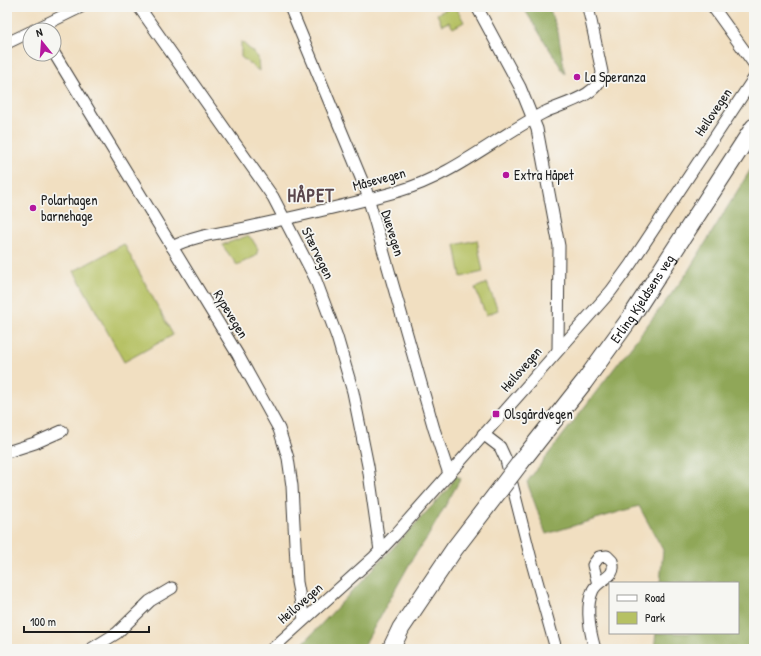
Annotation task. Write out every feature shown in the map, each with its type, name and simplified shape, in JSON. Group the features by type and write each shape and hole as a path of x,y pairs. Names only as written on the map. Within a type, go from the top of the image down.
{"highway":[{"name":"Erling Kjeldsens veg","path":"419,604 455,548 500,488 584,382 631,317 754,127"},
{"path":"391,649 401,628 419,604"},
{"path":"399,649 419,604"}],"street":[{"path":"52,22 82,7"},
{"name":"Stærvegen","path":"139,7 272,197 286,219 315,278 344,358 362,433 380,551"},
{"name":"Duevegen","path":"290,7 352,155 368,199 434,429 449,474"},
{"path":"477,7 520,87 534,118 539,139 559,246 558,349"},
{"name":"Måsevegen","path":"172,247 192,240 400,191 434,178 534,118 585,95 599,83 602,72 588,7"},
{"path":"713,7 754,64"},
{"path":"7,43 22,36"},
{"name":"Rypevegen","path":"59,62 242,362 279,429 288,458 292,486 297,582 304,619"},
{"name":"Heilovegen","path":"272,649 380,551 611,291 624,274 754,78"},
{"path":"7,452 35,443 62,431"},
{"path":"483,434 500,447 506,460 556,649"},
{"path":"595,649 589,615 592,595 598,584"},
{"path":"91,649 117,633 150,601 172,588"}],"green space":[{"path":"451,7 456,7 464,22 453,28 449,22 442,25 437,14"},
{"path":"523,7 549,7 558,32 565,74"},
{"path":"241,41 258,57 259,71 241,57"},
{"path":"754,164 754,649 654,649 656,634 739,634 739,582 660,582 663,550 639,506 546,534 527,482 685,276"},
{"path":"247,236 252,239 258,249 256,256 237,265 222,245"},
{"path":"477,240 483,272 461,277 455,245"},
{"path":"124,244 173,335 124,362 74,271"},
{"path":"487,283 498,310 486,315 475,288"},
{"path":"456,476 461,478 427,538 414,556 362,649 298,649 448,489"}],"place":[{"name":"La Speranza","path":"577,77"},
{"name":"Extra Håpet","path":"506,175"},
{"name":"Polarhagen barnehage","path":"33,208"},
{"name":"Olsgårdvegen","path":"496,414"}],"district":[{"name":"HÅPET","path":"311,196"}]}
